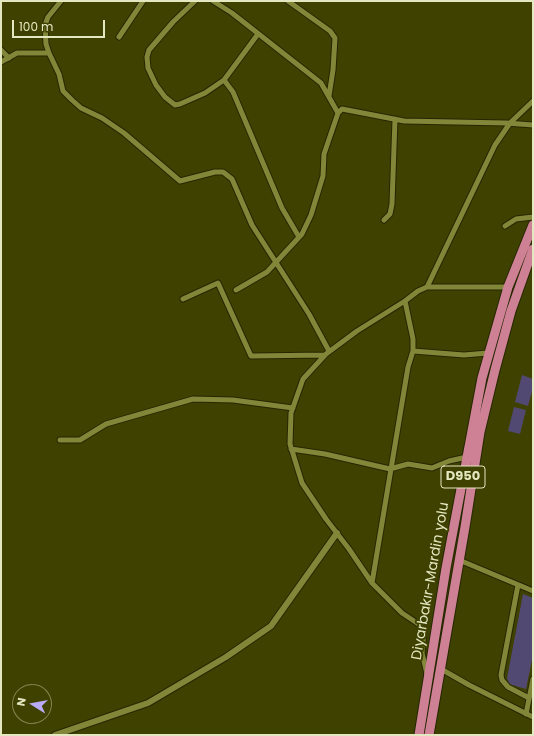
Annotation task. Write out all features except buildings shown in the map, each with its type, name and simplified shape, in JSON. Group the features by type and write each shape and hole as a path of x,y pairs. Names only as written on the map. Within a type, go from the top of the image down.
{"highway":[{"name":"Diyarbakır-Mardin yolu","path":"419,735 446,568 488,353 508,287 533,225"},
{"name":"Diyarbakır-Mardin yolu","path":"429,735 480,432 511,311 533,249"}],"street":[{"path":"61,1 48,17 45,25 45,33 49,53 59,74 63,90 82,108 102,118 124,134 180,181 215,172 223,172 232,179 252,225 309,314 330,351"},
{"path":"119,37 143,1"},
{"path":"195,1 173,22 149,50 146,57 148,68 156,85 165,97 175,104 180,104 205,93 224,80 258,34"},
{"path":"213,1 232,13 321,83 338,113"},
{"path":"288,1 330,32 335,38 333,70 329,96"},
{"path":"1,50 9,58"},
{"path":"1,62 17,53 49,53"},
{"path":"224,80 233,92 282,208 299,237"},
{"path":"427,287 495,145 510,124 533,101"},
{"path":"236,290 267,272 299,237 311,215 323,176 324,154 338,113 342,109 404,121 533,125"},
{"path":"384,220 390,214 392,204 395,119"},
{"path":"505,226 516,219 533,217"},
{"path":"183,298 218,283 251,356 324,355"},
{"path":"428,679 422,652 424,631 420,625 402,613 372,583 349,548 326,519 302,483 290,444 291,413 303,379 324,355 356,331 418,291 427,287 508,287"},
{"path":"372,583 408,367 413,351 413,339 405,300"},
{"path":"413,351 464,355 488,353"},
{"path":"60,440 80,440 106,424 193,399 233,400 293,408"},
{"path":"291,449 325,454 390,469 408,464 432,468 449,461 467,457"},
{"path":"55,735 148,703 226,657 272,626 337,533"},
{"path":"459,560 533,591"},
{"path":"518,585 501,675 502,680 508,687 529,698"},
{"path":"441,669 468,685 533,718"},
{"path":"526,714 533,679"}],"shaded area":[{"path":"522,375 533,379 533,388 528,406 515,402"},
{"path":"514,407 526,410 520,434 508,431"},
{"path":"523,594 533,598 533,655 526,689 512,685 509,683 507,678"}]}
